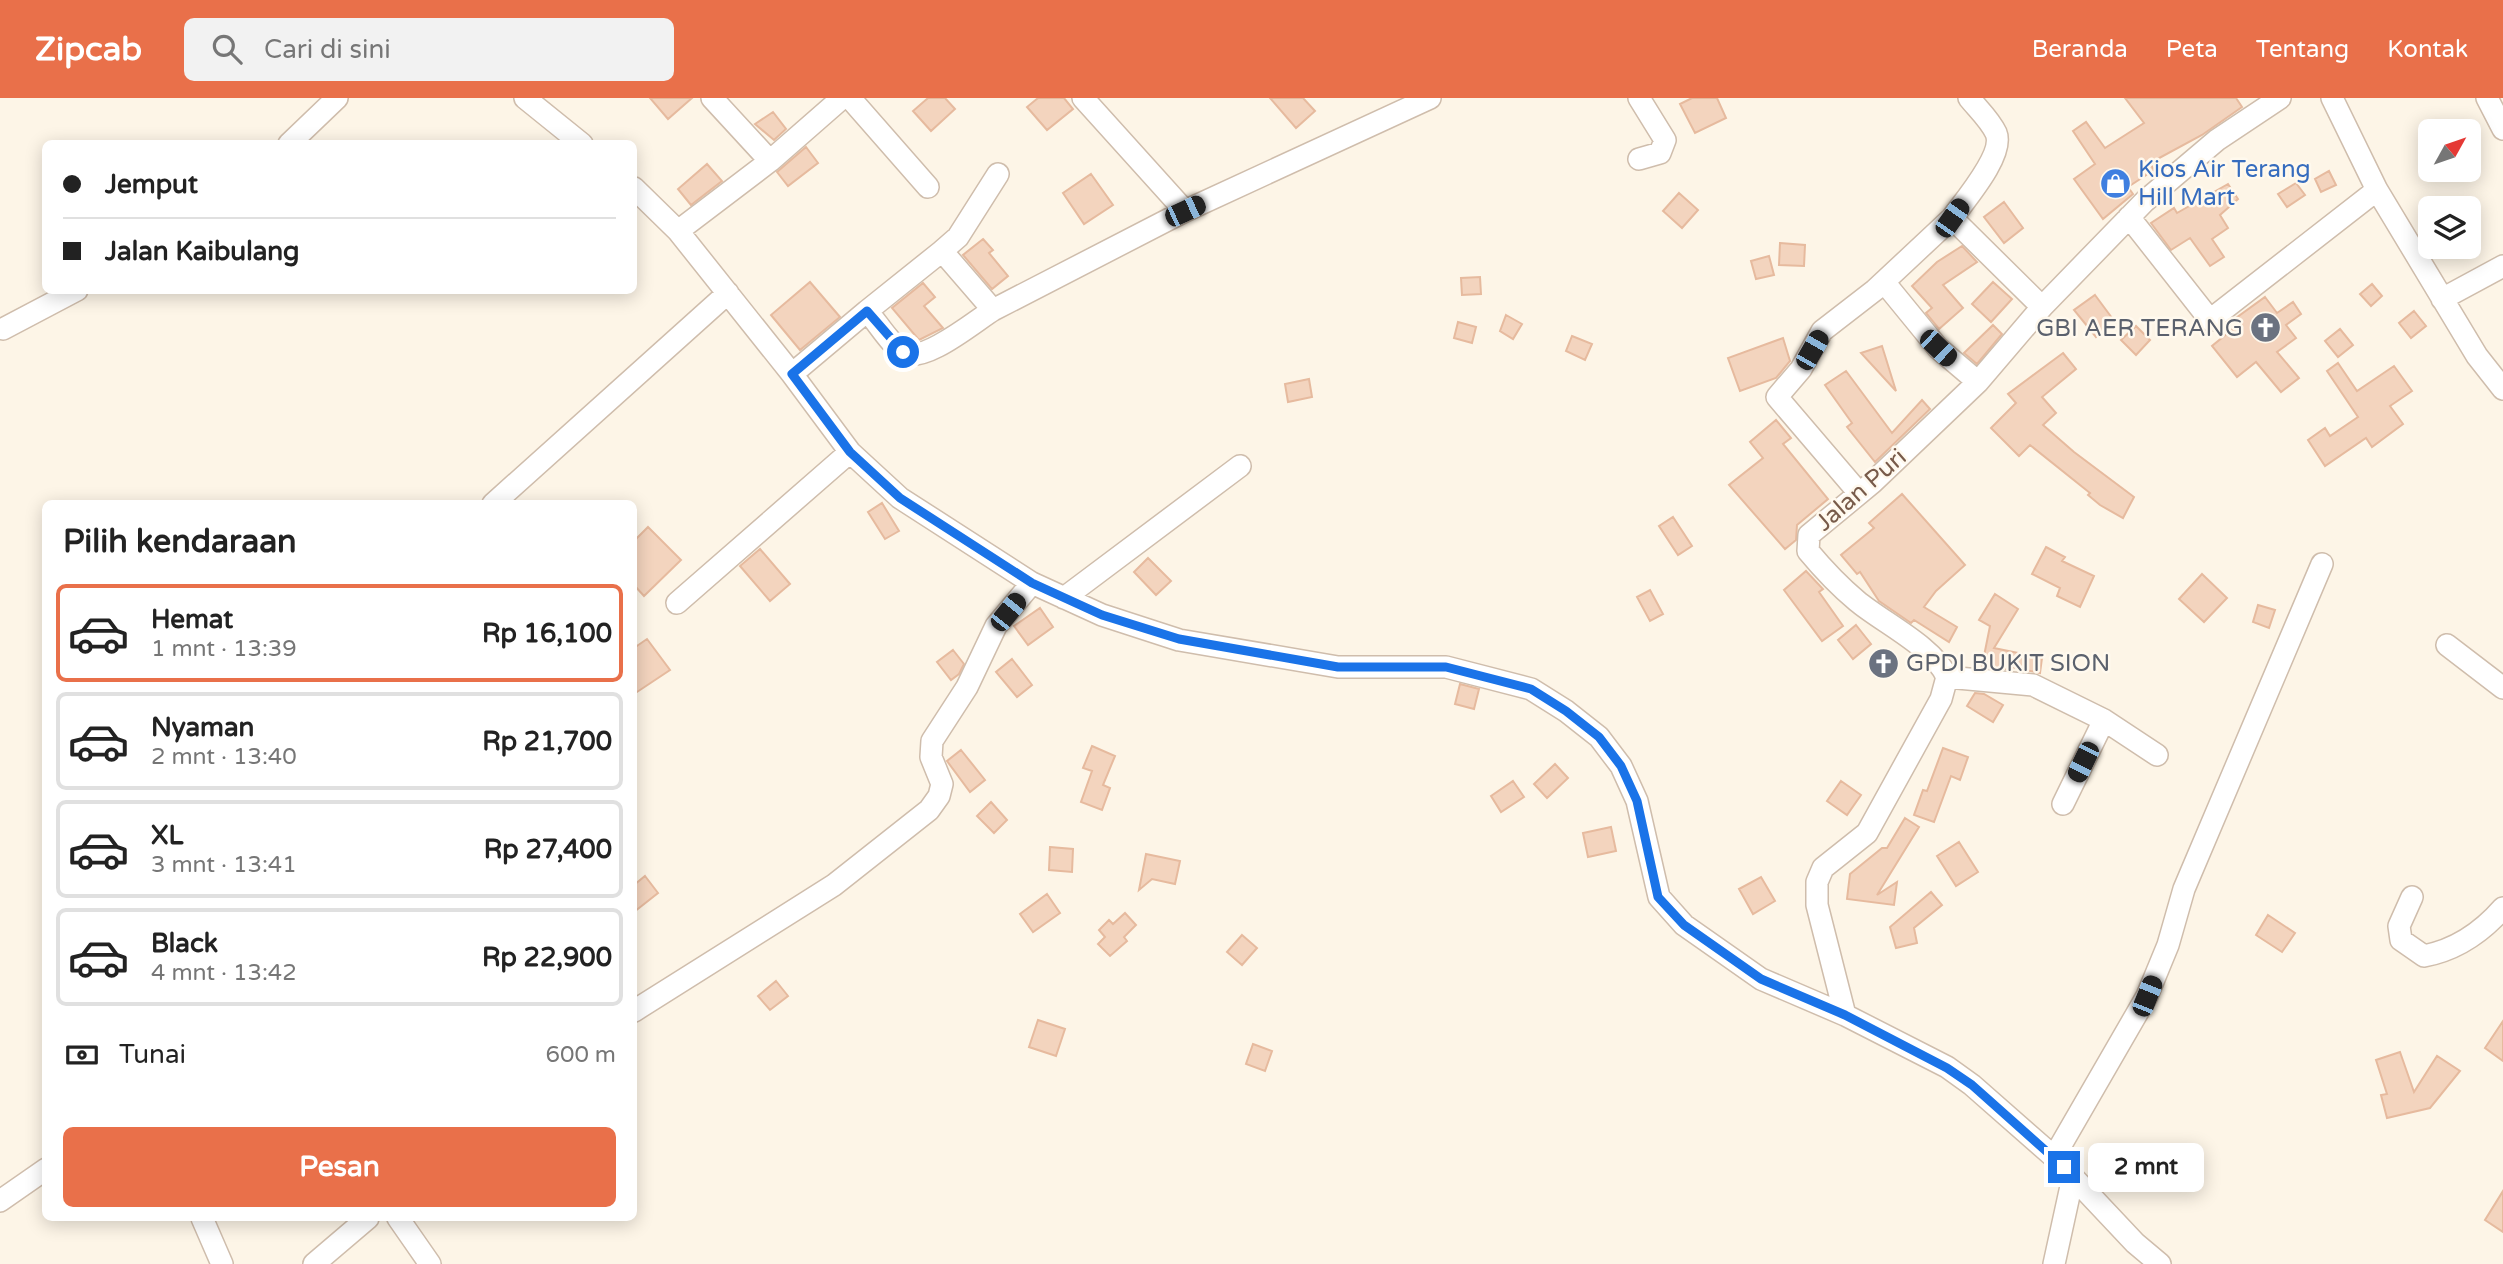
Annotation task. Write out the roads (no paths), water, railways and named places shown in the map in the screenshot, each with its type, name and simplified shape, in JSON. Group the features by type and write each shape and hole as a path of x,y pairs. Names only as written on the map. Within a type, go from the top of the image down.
{"street":[{"path":"293,140 337,98"},
{"path":"525,98 577,140"},
{"path":"712,98 770,161"},
{"path":"678,231 770,161 842,98"},
{"path":"850,98 928,187"},
{"path":"1083,98 1185,211"},
{"path":"867,311 903,352 916,356 933,349 993,310 1185,211 1430,98"},
{"path":"1639,98 1665,140 1660,153 1639,159"},
{"path":"1859,493 1777,397 1801,369 1822,331 1884,282 1952,218 1987,170 1997,147 1997,135 1969,98"},
{"name":"Jalan Puri","path":"1947,677 1928,654 1858,601 1808,551 1809,535 1859,493 1978,382 2042,307 2129,217 2217,140 2280,98"},
{"path":"2332,98 2377,190 2477,356 2503,389"},
{"path":"2487,98 2503,129"},
{"path":"792,374 958,237 998,174"},
{"path":"2129,217 2210,320 2377,190"},
{"path":"637,191 678,231 792,374 850,452 900,498 1032,583 1115,619 1213,646 1338,667 1446,667 1531,689 1566,711 1599,737 1621,766 1637,801 1658,897 1668,910 1727,957 1761,979 1845,1015 1955,1073 2054,1157 2160,1264"},
{"path":"1952,218 2042,307"},
{"path":"942,251 993,310"},
{"path":"2442,299 2503,266"},
{"path":"1884,282 1938,348 1978,382"},
{"path":"498,500 728,293"},
{"path":"3,329 69,294"},
{"path":"677,603 850,452"},
{"path":"1064,598 1240,466"},
{"path":"2054,1157 2147,996 2168,945 2184,889 2322,564"},
{"path":"637,1009 834,885 929,810 939,796 942,784 931,757 932,741 967,687 996,626 1032,583"},
{"path":"2447,645 2503,688"},
{"path":"1845,1015 1817,905 1817,882 1823,868 1867,833 1941,699 1947,677 2034,685 2104,720 2157,755"},
{"path":"2063,804 2104,720"},
{"path":"2412,897 2399,926 2400,940 2424,956 2442,953 2485,929 2503,908"},
{"path":"0,1201 42,1172"},
{"path":"2054,1264 2073,1177"},
{"path":"203,1221 222,1264"},
{"path":"314,1264 364,1221"},
{"path":"400,1221 430,1264"}],"place":[{"name":"Kios Air Terang Hill Mart","path":"2115,183"},
{"name":"GBI AER TERANG","path":"2266,328"},
{"name":"GPDI BUKIT SION","path":"1883,663"}]}
